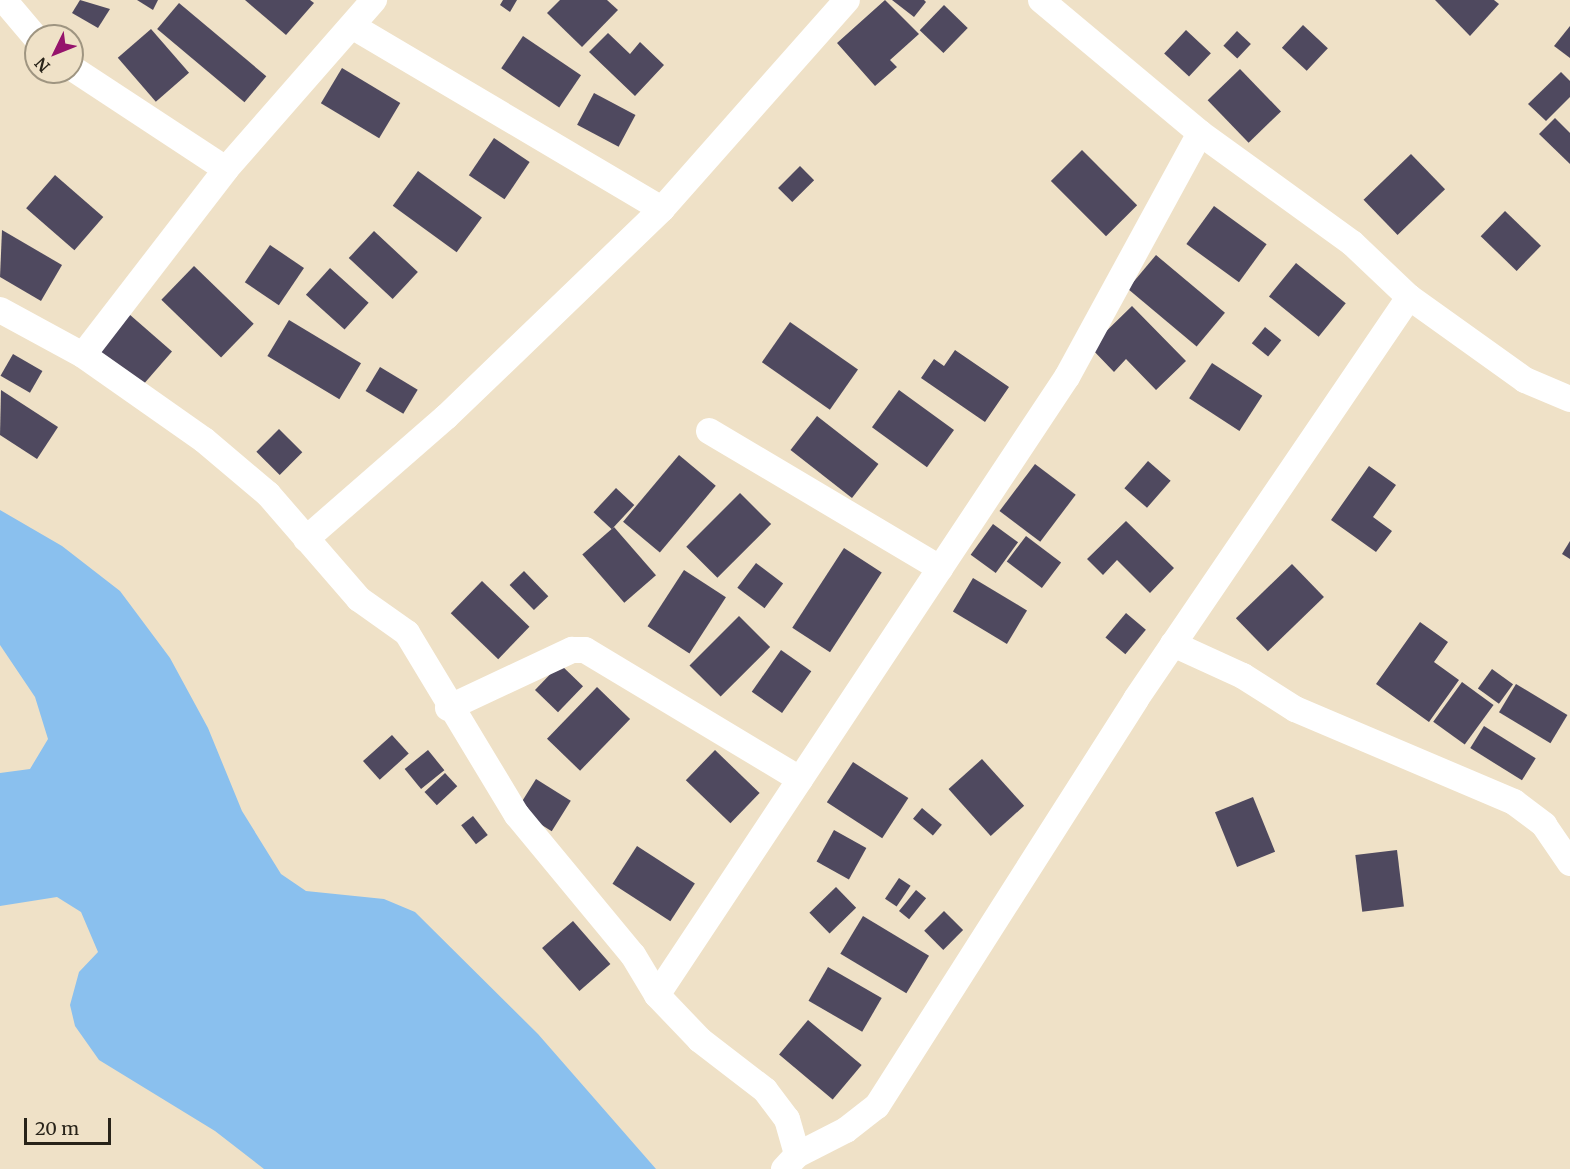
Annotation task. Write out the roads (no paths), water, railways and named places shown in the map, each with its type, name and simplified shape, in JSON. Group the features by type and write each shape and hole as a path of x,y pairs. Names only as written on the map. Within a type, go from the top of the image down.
{"street":[{"path":"4,0 24,24"},
{"path":"83,355 226,169 374,0"},
{"path":"306,539 454,409 662,209 847,0"},
{"path":"1041,0 1200,133 1352,243 1409,297 1526,380 1570,399"},
{"path":"352,26 662,209"},
{"path":"84,76 226,169"},
{"path":"657,995 1067,377 1200,133"},
{"path":"0,310 83,355 204,441 268,494 359,599 407,633 448,708 517,815 633,955 657,995 700,1040 765,1090 787,1119 791,1162 846,1130 877,1106 1173,644 1409,297"},
{"path":"709,431 940,567"},
{"path":"1173,644 1243,676 1295,709 1514,802 1544,825 1570,863"},
{"path":"448,708 572,650 585,650 800,779"}],"water":[{"path":"0,510 62,546 120,591 170,658 208,728 242,811 281,874 306,891 384,899 415,912 538,1034 656,1169 264,1169 215,1131 99,1060 75,1026 70,1005 79,972 98,952 81,912 57,897 0,906 0,773 30,769 48,739 35,697 0,645"}]}
